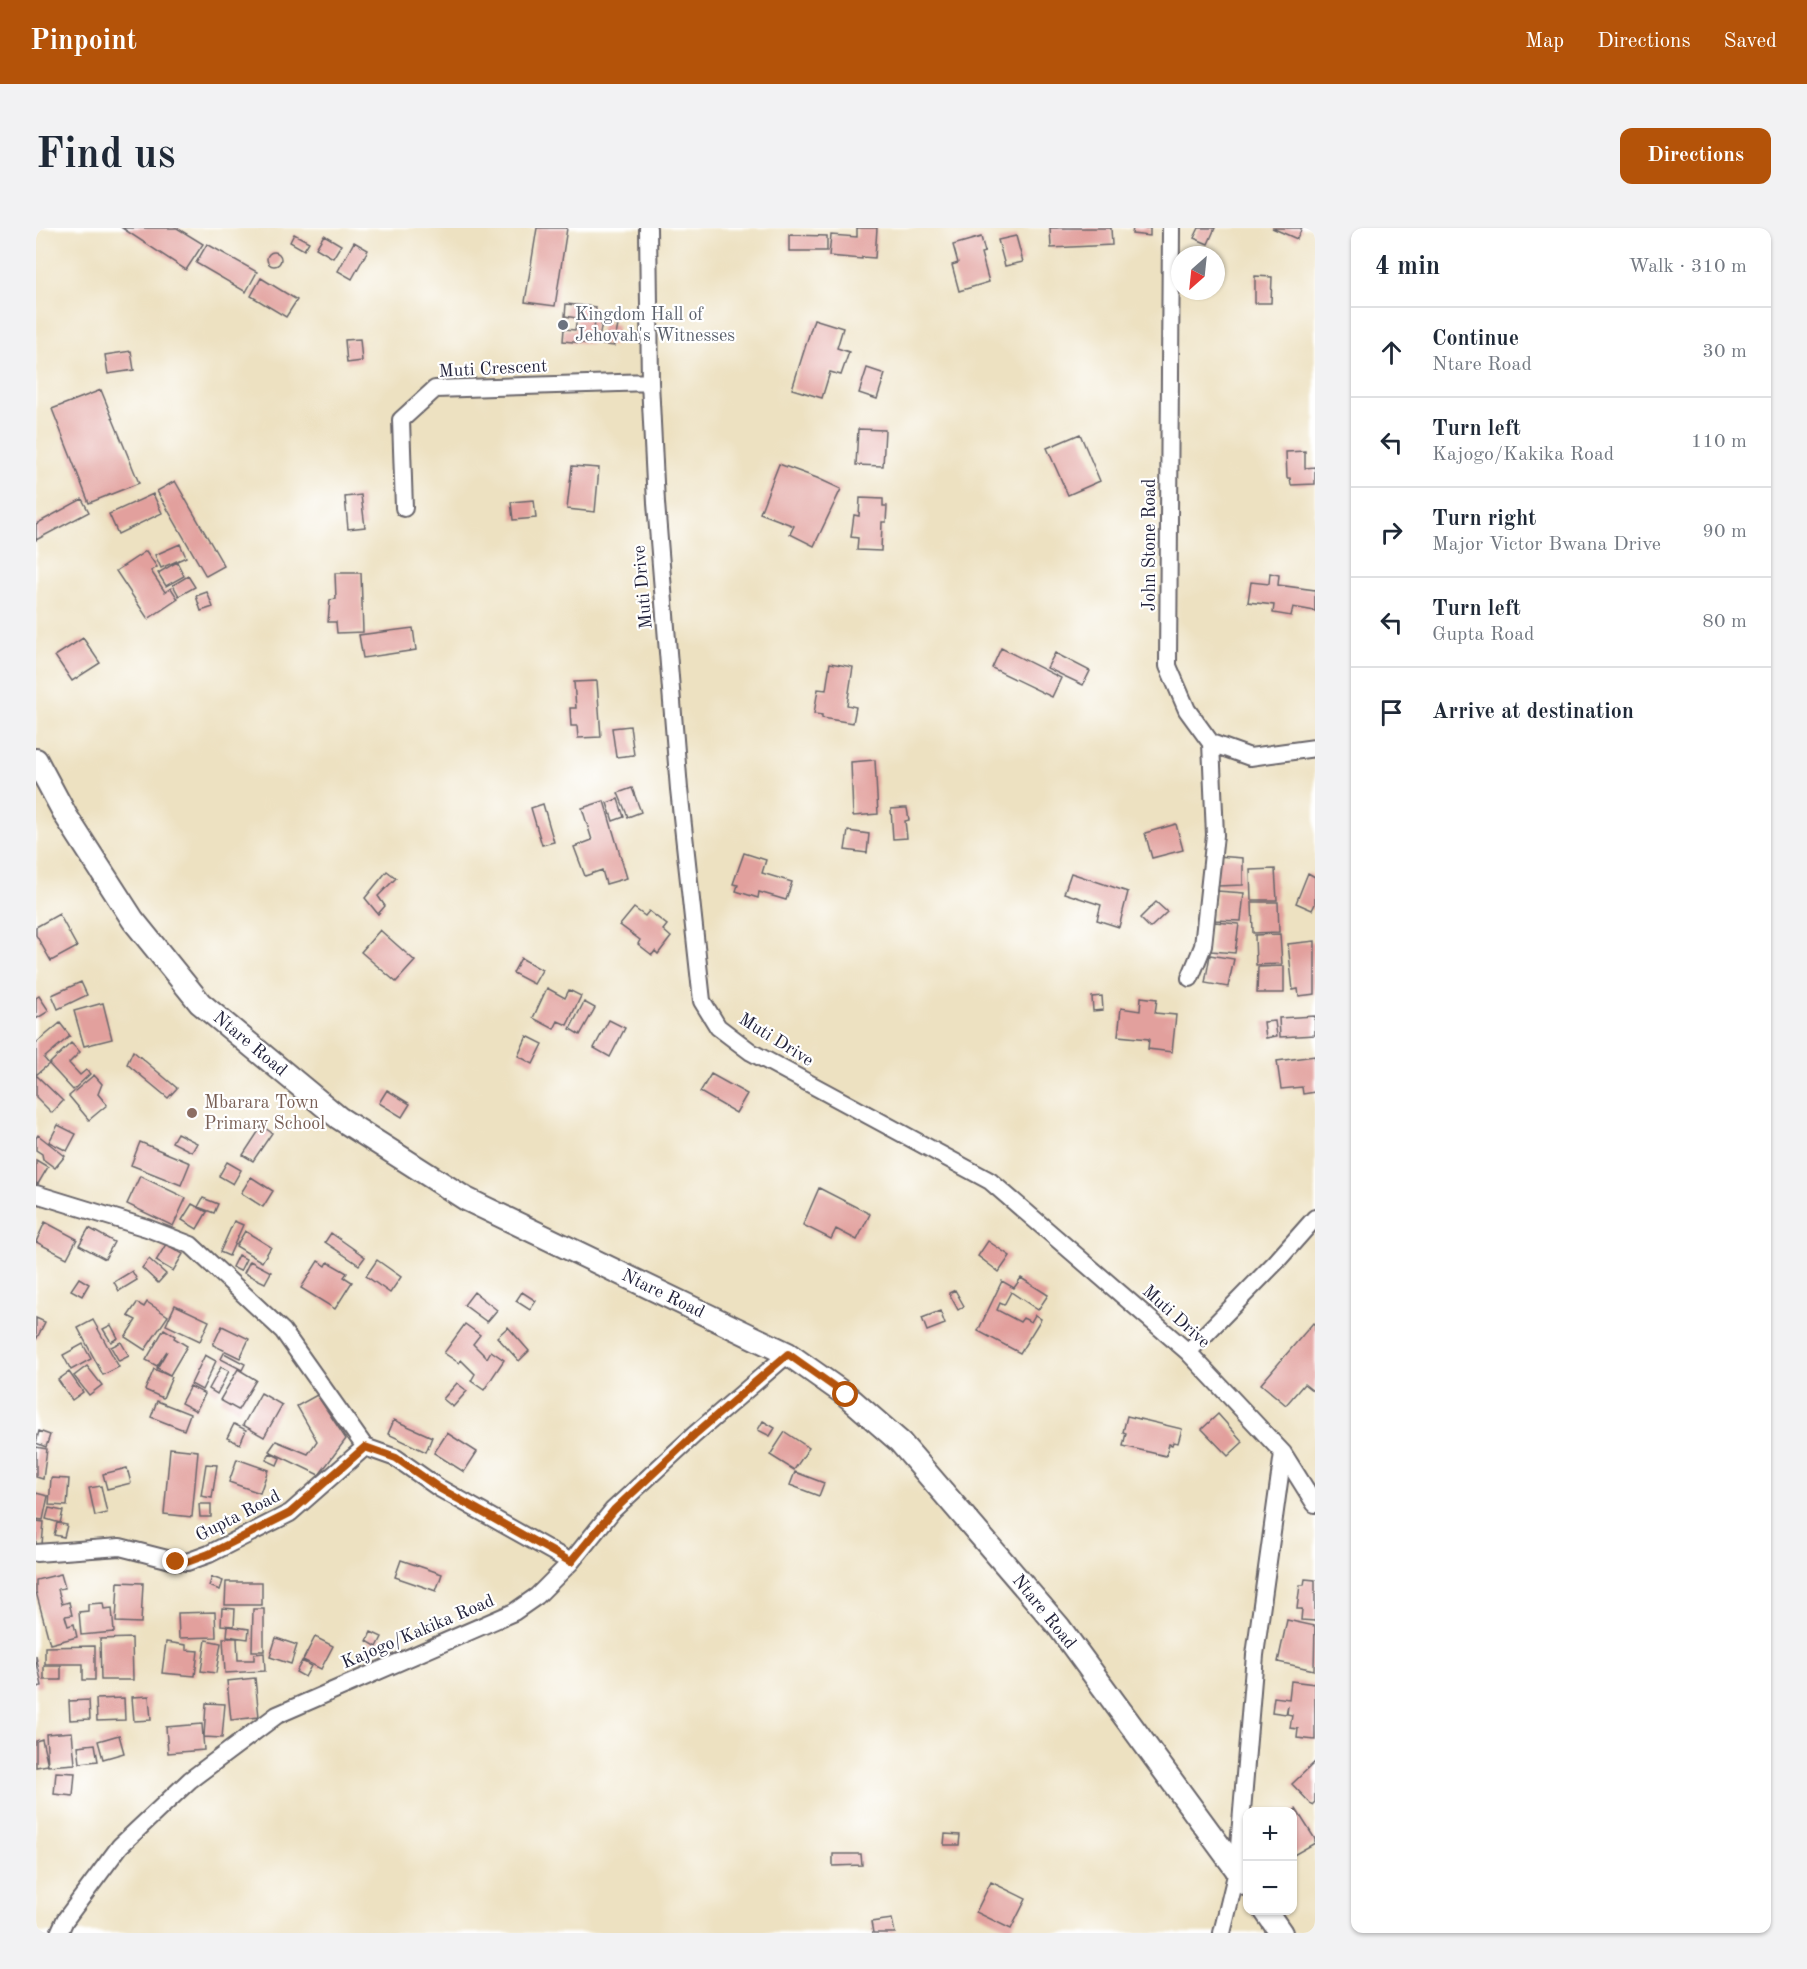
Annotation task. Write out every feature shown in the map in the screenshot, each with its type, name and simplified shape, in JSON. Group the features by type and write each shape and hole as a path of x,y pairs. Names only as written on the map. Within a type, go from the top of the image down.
{"main road":[{"name":"Ntare Road","path":"36,760 66,816 133,920 200,1003 339,1118 466,1199 788,1354 846,1395 900,1442 1059,1627 1242,1878"},
{"path":"1268,1915 1281,1933"}],"street":[{"name":"Muti Drive","path":"648,228 650,382 656,503 678,777 702,1001 718,1027 751,1052 990,1181 1188,1352 1283,1453 1315,1504"},
{"name":"John Stone Road","path":"1171,228 1168,666 1186,710 1211,743"},
{"name":"Muti Crescent","path":"404,508 401,420 435,389 650,382"},
{"path":"1190,978 1203,946 1214,846 1215,806 1211,743 1250,757 1315,748"},
{"path":"36,1194 147,1228 191,1245 283,1331 365,1447 396,1458 439,1488 571,1562"},
{"path":"1188,1352 1276,1262 1315,1218"},
{"name":"Kajogo/Kakika Road","path":"59,1933 65,1920 120,1846 190,1780 277,1715 514,1612 537,1596 571,1562 614,1510 694,1435 788,1354"},
{"name":"Gupta Road","path":"36,1553 120,1547 176,1562 187,1562 209,1554 290,1513 365,1447"},
{"path":"1222,1933 1242,1878 1255,1655 1283,1453"}],"building":[{"path":"122,228 177,228 203,244 186,270"},
{"path":"537,228 567,228 555,306 525,302"},
{"path":"857,228 877,228 875,258 829,256 831,235 857,237"},
{"path":"1050,228 1111,228 1112,245 1051,248"},
{"path":"1133,228 1150,228 1150,236 1132,234"},
{"path":"1199,228 1215,228 1208,244 1194,238"},
{"path":"1272,228 1302,228 1297,239"},
{"path":"294,234 309,242 304,250 290,242"},
{"path":"324,235 341,245 333,258 316,248"},
{"path":"789,235 827,236 827,251 789,251"},
{"path":"1016,236 1023,262 1005,266 998,240"},
{"path":"981,237 985,252 981,253 989,282 959,291 952,265 958,263 953,245"},
{"path":"354,242 368,250 352,279 338,271"},
{"path":"207,244 257,272 246,292 196,263"},
{"path":"274,252 279,254 281,259 279,264 274,266 269,264 267,259 269,254"},
{"path":"1255,276 1272,277 1271,303 1255,303"},
{"path":"261,278 297,300 286,317 251,296"},
{"path":"566,304 596,307 593,344 563,341 564,329 575,330 577,318 565,316"},
{"path":"814,319 843,328 837,348 849,352 841,375 830,372 822,398 792,389"},
{"path":"602,322 618,325 614,346 598,344"},
{"path":"360,339 362,361 347,363 345,340"},
{"path":"131,351 134,370 108,374 105,355"},
{"path":"867,368 885,374 877,399 859,393"},
{"path":"101,390 139,483 89,503 52,409"},
{"path":"858,429 885,430 883,466 856,465"},
{"path":"1080,434 1100,481 1068,495 1047,448"},
{"path":"1305,451 1305,468 1315,467 1315,484 1291,485 1290,478 1287,478 1286,452"},
{"path":"779,464 841,489 814,546 790,534 794,526 760,513"},
{"path":"572,466 599,468 595,512 567,509"},
{"path":"175,481 224,566 206,576 157,491"},
{"path":"153,494 162,513 118,534 109,514"},
{"path":"361,495 365,527 348,529 345,497"},
{"path":"860,498 883,499 883,506 887,506 886,522 882,522 881,551 857,550 858,538 851,537 854,515 859,516"},
{"path":"82,499 89,512 36,540 36,524"},
{"path":"534,500 536,518 513,520 511,502"},
{"path":"180,544 186,557 161,568 155,555"},
{"path":"146,551 157,567 151,571 165,592 171,588 178,599 148,619 116,571"},
{"path":"177,562 184,576 166,586 158,573"},
{"path":"335,573 361,573 363,632 337,633 336,622 328,622 330,600 336,599"},
{"path":"1270,573 1279,575 1278,585 1315,590 1315,611 1293,607 1291,616 1273,613 1274,605 1248,602 1251,582 1269,584"},
{"path":"188,576 195,587 179,596 173,585"},
{"path":"207,592 213,607 201,611 196,596"},
{"path":"413,628 416,650 363,658 359,635"},
{"path":"83,638 100,663 72,681 55,656"},
{"path":"1001,648 1061,678 1052,697 992,668"},
{"path":"1055,653 1090,671 1083,685 1047,668"},
{"path":"830,663 853,667 847,705 856,707 853,723 822,718 822,715 814,714 818,689 826,690"},
{"path":"597,681 601,737 578,738 577,726 571,726 570,708 576,708 574,682"},
{"path":"630,726 634,755 616,757 612,728"},
{"path":"875,760 878,814 853,816 851,762"},
{"path":"632,788 641,812 628,817 618,793"},
{"path":"618,799 624,817 613,821 607,803"},
{"path":"604,801 627,878 606,884 602,870 585,876 574,847 592,840 582,808"},
{"path":"543,804 554,842 542,845 531,808"},
{"path":"907,808 909,820 905,821 907,838 893,839 891,809"},
{"path":"1176,824 1183,850 1152,858 1145,833"},
{"path":"848,831 869,834 867,853 845,850"},
{"path":"744,853 766,860 762,873 792,882 786,900 759,892 758,898 736,891 738,885 733,884"},
{"path":"1217,856 1243,858 1243,885 1217,886"},
{"path":"1275,869 1277,900 1251,900 1250,870"},
{"path":"387,871 396,878 378,896 385,906 378,914 365,898"},
{"path":"1071,873 1128,892 1119,927 1097,920 1101,905 1064,893"},
{"path":"1308,873 1315,877 1315,904 1312,910 1296,903"},
{"path":"1217,891 1244,893 1241,921 1213,920"},
{"path":"1156,902 1167,912 1150,928 1140,918"},
{"path":"1252,902 1278,902 1279,932 1253,933"},
{"path":"634,908 645,916 649,911 667,925 663,930 671,937 658,954 655,951 652,955 638,944 640,940 620,925"},
{"path":"59,914 77,947 51,961 36,935 36,927"},
{"path":"1214,922 1239,924 1235,953 1211,951"},
{"path":"380,930 415,961 396,982 361,952"},
{"path":"1280,934 1282,964 1256,965 1255,935"},
{"path":"1315,941 1315,994 1299,996 1298,989 1293,990 1288,944"},
{"path":"1210,955 1234,959 1228,987 1205,983"},
{"path":"521,958 542,970 534,984 513,973"},
{"path":"1284,966 1284,993 1257,993 1258,967"},
{"path":"81,982 87,995 58,1009 52,995"},
{"path":"547,988 565,998 569,990 581,996 567,1025 558,1021 554,1029 533,1018"},
{"path":"39,996 49,1011 36,1019 36,998"},
{"path":"1102,996 1103,1010 1093,1011 1092,997"},
{"path":"1141,997 1157,999 1155,1013 1176,1015 1172,1052 1148,1049 1149,1039 1118,1036 1121,1008 1140,1011"},
{"path":"584,1002 595,1008 580,1035 570,1029"},
{"path":"103,1003 112,1039 84,1046 74,1011"},
{"path":"1315,1016 1315,1035 1280,1037 1279,1018"},
{"path":"609,1020 625,1028 610,1057 594,1048"},
{"path":"1275,1021 1277,1036 1266,1038 1264,1022"},
{"path":"60,1023 70,1036 44,1058 49,1064 36,1075 36,1043"},
{"path":"527,1036 543,1044 533,1064 518,1056"},
{"path":"71,1043 80,1052 69,1063 80,1075 86,1070 90,1074 73,1090 49,1064"},
{"path":"133,1051 177,1088 168,1098 127,1064"},
{"path":"1315,1056 1315,1092 1303,1094 1302,1087 1281,1089 1277,1061"},
{"path":"711,1074 747,1094 736,1113 700,1092"},
{"path":"36,1075 63,1101 52,1113 36,1097"},
{"path":"94,1075 102,1084 98,1094 107,1105 89,1120 69,1096"},
{"path":"387,1090 410,1104 402,1117 379,1103"},
{"path":"58,1125 76,1134 67,1151 49,1142"},
{"path":"262,1126 272,1133 253,1161 243,1155"},
{"path":"177,1133 197,1143 192,1152 172,1142"},
{"path":"38,1135 65,1156 55,1168 36,1150"},
{"path":"140,1142 190,1163 181,1185 131,1165"},
{"path":"36,1160 48,1167 38,1184 36,1183"},
{"path":"227,1162 241,1170 233,1184 219,1176"},
{"path":"140,1176 186,1198 173,1226 127,1204"},
{"path":"251,1177 273,1191 263,1207 241,1193"},
{"path":"819,1188 870,1214 857,1240 836,1229 831,1239 803,1225"},
{"path":"203,1198 218,1204 214,1213 198,1207"},
{"path":"192,1204 207,1212 197,1229 182,1220"},
{"path":"234,1221 243,1225 229,1256 220,1252"},
{"path":"45,1222 77,1239 67,1258 36,1242"},
{"path":"89,1228 114,1242 105,1259 79,1245"},
{"path":"245,1231 271,1247 262,1262 236,1246"},
{"path":"331,1233 365,1257 359,1265 325,1242"},
{"path":"988,1241 1010,1256 999,1272 978,1256"},
{"path":"166,1244 183,1254 173,1271 156,1261"},
{"path":"238,1255 246,1259 240,1271 232,1267"},
{"path":"149,1259 166,1274 158,1283 142,1268"},
{"path":"377,1260 401,1277 390,1293 366,1276"},
{"path":"250,1261 271,1272 265,1283 244,1273"},
{"path":"318,1261 326,1266 328,1262 347,1273 344,1277 352,1282 335,1309 301,1288"},
{"path":"132,1271 137,1280 119,1291 114,1282"},
{"path":"79,1278 89,1284 82,1296 71,1290"},
{"path":"1021,1278 1048,1295 1038,1310 1011,1292 1004,1305 1000,1303 997,1310 1020,1322 1023,1318 1031,1322 1035,1315 1041,1319 1020,1353 978,1331 1002,1281 1014,1288"},
{"path":"955,1290 964,1306 958,1310 949,1293"},
{"path":"474,1292 497,1310 487,1322 464,1305"},
{"path":"522,1292 536,1301 530,1310 516,1301"},
{"path":"147,1302 168,1316 145,1350 125,1337 136,1320 128,1316 137,1303 144,1307"},
{"path":"175,1305 209,1321 200,1341 166,1325"},
{"path":"940,1311 945,1324 927,1331 922,1318"},
{"path":"36,1318 45,1322 36,1340"},
{"path":"93,1320 119,1367 103,1375 78,1328"},
{"path":"1313,1323 1315,1325 1315,1388 1313,1391 1304,1384 1286,1405 1261,1384"},
{"path":"465,1324 480,1335 473,1344 487,1358 491,1351 504,1360 484,1390 471,1381 475,1374 461,1360 459,1363 444,1353"},
{"path":"111,1325 118,1338 111,1342 103,1329"},
{"path":"222,1326 249,1339 240,1358 213,1345"},
{"path":"508,1327 529,1351 519,1361 497,1337"},
{"path":"164,1329 187,1346 170,1375 157,1368 167,1351 157,1366 146,1360"},
{"path":"121,1342 129,1356 119,1361 111,1347"},
{"path":"83,1344 91,1359 71,1370 63,1355"},
{"path":"224,1353 245,1364 242,1370 221,1359"},
{"path":"205,1355 216,1361 202,1390 191,1384"},
{"path":"87,1366 102,1385 89,1395 74,1376"},
{"path":"221,1367 229,1371 217,1394 209,1389"},
{"path":"154,1369 172,1377 163,1398 145,1390"},
{"path":"238,1369 256,1380 238,1410 220,1400"},
{"path":"69,1372 83,1392 72,1400 58,1380"},
{"path":"457,1383 467,1391 453,1407 443,1399"},
{"path":"190,1386 205,1394 196,1411 181,1403"},
{"path":"261,1393 282,1405 264,1437 243,1425"},
{"path":"317,1395 346,1439 319,1475 269,1451 276,1441 308,1454 317,1441 297,1406"},
{"path":"157,1401 190,1414 184,1430 151,1417"},
{"path":"1218,1414 1243,1442 1228,1456 1202,1429"},
{"path":"1127,1416 1182,1429 1178,1443 1169,1444 1166,1456 1123,1446 1126,1433 1123,1432"},
{"path":"394,1420 432,1437 426,1452 388,1434"},
{"path":"763,1421 775,1428 770,1436 758,1430"},
{"path":"234,1424 246,1430 240,1444 227,1438"},
{"path":"39,1431 50,1435 46,1447 36,1443"},
{"path":"785,1432 809,1448 794,1470 770,1455"},
{"path":"447,1433 477,1452 464,1472 434,1453"},
{"path":"36,1447 47,1449 43,1479 36,1477"},
{"path":"170,1448 198,1451 192,1517 164,1514"},
{"path":"270,1453 280,1458 277,1465 266,1460"},
{"path":"237,1459 268,1470 260,1493 229,1482"},
{"path":"206,1464 217,1465 212,1498 201,1496"},
{"path":"127,1468 131,1483 107,1489 103,1474"},
{"path":"795,1472 824,1483 819,1496 790,1485"},
{"path":"51,1478 69,1479 67,1506 49,1505"},
{"path":"101,1486 107,1513 95,1516 89,1488"},
{"path":"36,1493 48,1496 43,1520 36,1519"},
{"path":"199,1504 211,1504 211,1517 200,1517"},
{"path":"49,1508 63,1511 60,1523 46,1519"},
{"path":"36,1521 44,1522 42,1544 36,1544"},
{"path":"57,1523 67,1525 64,1537 54,1535"},
{"path":"401,1560 442,1574 436,1591 395,1577"},
{"path":"61,1574 65,1588 58,1589 62,1604 69,1602 72,1615 65,1616 68,1626 74,1624 77,1637 50,1644 36,1592 36,1580"},
{"path":"212,1577 223,1581 220,1590 209,1586"},
{"path":"1305,1579 1315,1580 1315,1621 1301,1620 1302,1609 1297,1609 1300,1585 1304,1585"},
{"path":"118,1582 143,1583 141,1623 116,1622"},
{"path":"226,1582 262,1582 262,1605 225,1605"},
{"path":"103,1603 104,1609 112,1608 114,1632 81,1635 79,1612 88,1611 88,1604"},
{"path":"222,1608 235,1609 234,1626 221,1625"},
{"path":"253,1609 264,1609 264,1651 252,1651"},
{"path":"215,1612 216,1637 179,1638 178,1613"},
{"path":"1287,1620 1315,1626 1314,1670 1278,1662"},
{"path":"228,1626 249,1629 248,1639 227,1636"},
{"path":"371,1632 382,1637 377,1647 367,1641"},
{"path":"315,1637 333,1646 321,1669 303,1660"},
{"path":"132,1638 133,1680 101,1680 100,1639"},
{"path":"223,1638 237,1638 238,1660 254,1660 254,1654 264,1653 265,1671 225,1673"},
{"path":"276,1638 297,1645 291,1664 270,1657"},
{"path":"206,1640 221,1643 216,1673 201,1671"},
{"path":"166,1642 186,1645 186,1650 198,1651 195,1676 162,1673"},
{"path":"95,1646 95,1680 83,1680 83,1664 45,1664 45,1647"},
{"path":"36,1656 42,1686 36,1687"},
{"path":"302,1661 311,1666 305,1677 296,1672"},
{"path":"44,1666 61,1666 61,1680 44,1680"},
{"path":"255,1678 259,1717 231,1720 227,1681"},
{"path":"1291,1681 1315,1684 1315,1740 1297,1738 1298,1729 1290,1728 1292,1715 1287,1714 1288,1705 1286,1714 1272,1712 1274,1697 1289,1699"},
{"path":"149,1696 151,1720 134,1721 132,1697"},
{"path":"124,1698 125,1720 97,1721 96,1699"},
{"path":"89,1700 90,1719 70,1720 69,1701"},
{"path":"206,1703 225,1704 222,1738 204,1737"},
{"path":"202,1724 204,1750 168,1753 166,1727"},
{"path":"72,1732 75,1764 48,1766 46,1734"},
{"path":"119,1735 124,1753 103,1759 98,1741"},
{"path":"42,1739 48,1765 36,1767 36,1741"},
{"path":"95,1744 98,1761 80,1763 78,1746"},
{"path":"1315,1762 1315,1802 1312,1805 1292,1784"},
{"path":"56,1772 75,1773 73,1796 54,1794"},
{"path":"1297,1811 1315,1839 1315,1843 1297,1853"},
{"path":"945,1834 960,1835 959,1845 944,1845"},
{"path":"833,1854 861,1854 862,1865 833,1866"},
{"path":"991,1882 1026,1899 1011,1929 976,1912"},
{"path":"892,1919 895,1933 873,1933 871,1922"}],"place":[{"name":"Kingdom Hall of Jehovah's Witnesses","path":"563,325"},
{"name":"Mbarara Town Primary School","path":"192,1113"}],"route":[{"path":"176,1562 187,1562 209,1554 290,1513 365,1447 396,1458 439,1488 571,1562 614,1510 694,1435 788,1354 846,1395"}]}
